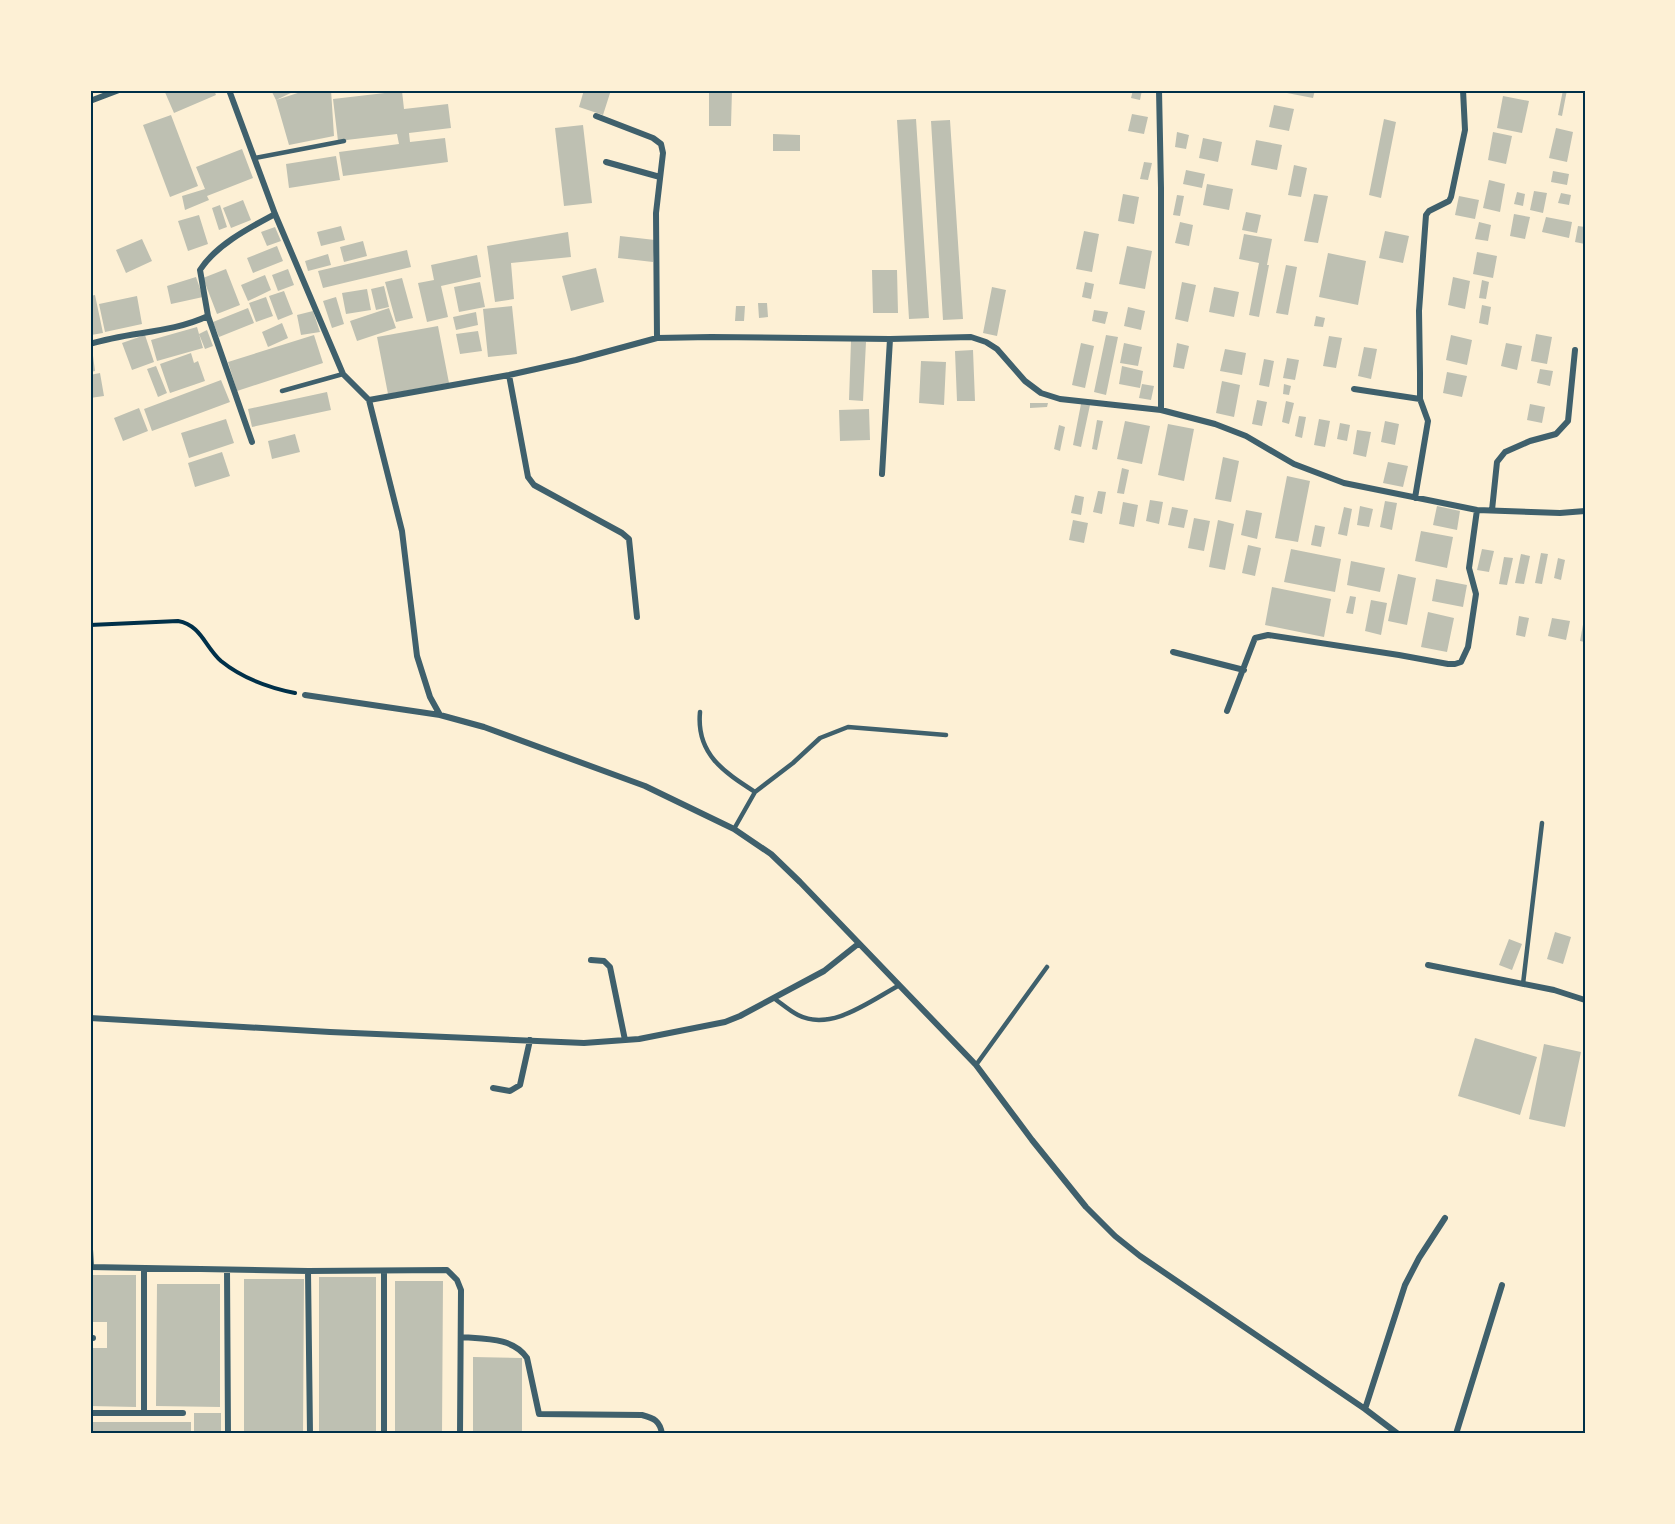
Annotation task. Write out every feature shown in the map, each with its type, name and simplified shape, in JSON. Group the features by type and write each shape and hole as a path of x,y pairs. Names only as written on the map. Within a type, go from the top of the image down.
{"street":[{"path":"90,101 118,90"},
{"path":"230,90 274,214 343,374 369,400 402,531 417,656 430,697 440,715"},
{"path":"1160,90 1161,410"},
{"path":"1414,498 1428,421 1420,399 1419,311 1426,216 1429,211 1449,201 1451,197 1465,130 1463,90"},
{"path":"596,116 659,141 663,153 656,213 657,338"},
{"path":"606,162 660,177"},
{"path":"252,442 208,316 200,270 241,233 274,214"},
{"path":"90,344 114,337 174,329 208,316"},
{"path":"369,400 509,375 657,338 971,337 997,349 1025,381 1041,393 1060,399 1161,410 1228,428 1294,464 1344,483 1477,510 1560,513 1585,511"},
{"path":"882,474 890,339"},
{"path":"1492,510 1497,462 1505,452 1530,441 1556,434 1568,421 1575,350"},
{"path":"509,375 528,477 534,485 629,539 637,617"},
{"path":"1354,389 1420,399"},
{"path":"1227,711 1255,638 1264,635 1378,651 1448,664 1461,662 1468,647 1476,602 1469,568 1477,510"},
{"path":"1173,652 1244,670"},
{"path":"305,695 440,715 484,727 645,786 734,829 771,854 976,1065 1061,1177 1086,1207 1115,1236 1140,1256 1365,1409 1398,1434"},
{"path":"90,1018 330,1032 584,1043 639,1039 725,1022 775,999 824,971 858,944"},
{"path":"591,960 604,961 610,967 625,1040"},
{"path":"1428,965 1554,990 1585,1000"},
{"path":"494,1088 510,1091 520,1085 530,1040"},
{"path":"1365,1409 1405,1285 1419,1258 1445,1218"},
{"path":"90,1249 90,1267 308,1271 447,1270 458,1280 461,1290 460,1434"},
{"path":"144,1268 144,1413"},
{"path":"227,1270 228,1434"},
{"path":"308,1271 310,1434"},
{"path":"384,1271 384,1434"},
{"path":"1456,1434 1502,1285"},
{"path":"461,1337 500,1341 522,1351 527,1358 539,1414 642,1415 656,1419 661,1426 662,1434"},
{"path":"90,1413 183,1413"}],"lane":[{"path":"255,158 344,141"},
{"path":"282,391 343,374"},
{"path":"700,712 700,734 713,759 723,771 755,792"},
{"path":"734,829 755,792 793,763 820,738 848,727 946,735"},
{"path":"1523,984 1542,824"},
{"path":"976,1065 1047,968"},
{"path":"775,999 798,1016 809,1019 826,1019 844,1015 898,986"}],"path":[{"path":"90,625 178,621 188,623 199,632 211,651 229,667 276,689 305,695"}],"building":[{"path":"164,90 214,90 216,95 174,113"},
{"path":"271,90 297,90 276,100"},
{"path":"307,90 331,90 334,136 289,145 276,100"},
{"path":"584,90 611,90 603,115 579,107"},
{"path":"709,90 732,90 731,126 709,126"},
{"path":"1133,90 1142,90 1140,100 1131,98"},
{"path":"1288,90 1315,90 1313,98 1287,93"},
{"path":"1563,90 1567,90 1562,116 1558,115"},
{"path":"402,91 404,109 448,104 451,128 409,133 410,142 445,138 448,162 343,176 339,152 399,144 397,134 338,141 333,99"},
{"path":"1503,96 1529,101 1522,133 1497,128"},
{"path":"1274,105 1294,109 1289,131 1269,127"},
{"path":"1132,114 1148,117 1144,134 1128,131"},
{"path":"171,115 198,186 170,197 143,125"},
{"path":"916,119 929,318 909,319 897,120"},
{"path":"1384,119 1396,122 1381,198 1369,195"},
{"path":"950,120 963,319 943,320 931,121"},
{"path":"583,125 592,203 564,206 555,128"},
{"path":"1556,128 1573,132 1567,162 1549,158"},
{"path":"1177,132 1189,135 1186,149 1175,147"},
{"path":"1493,132 1512,136 1506,164 1488,160"},
{"path":"773,134 800,135 800,151 773,151"},
{"path":"1203,138 1222,142 1218,162 1199,158"},
{"path":"1256,140 1282,145 1277,170 1251,165"},
{"path":"242,149 253,178 207,196 209,200 185,210 182,196 205,189 196,167"},
{"path":"336,156 340,180 289,188 286,164"},
{"path":"1144,162 1152,163 1148,180 1140,179"},
{"path":"1294,165 1307,168 1301,197 1288,195"},
{"path":"1186,170 1205,174 1202,188 1183,184"},
{"path":"1553,171 1569,174 1567,185 1551,182"},
{"path":"1489,180 1505,184 1500,212 1483,208"},
{"path":"1207,184 1233,189 1229,210 1203,205"},
{"path":"1534,191 1547,193 1543,213 1530,210"},
{"path":"1517,192 1525,194 1523,206 1514,204"},
{"path":"1561,193 1571,195 1569,205 1558,203"},
{"path":"1123,194 1139,197 1134,224 1118,221"},
{"path":"1314,194 1328,196 1318,243 1304,241"},
{"path":"1177,195 1184,196 1180,216 1173,215"},
{"path":"1459,196 1479,200 1475,219 1455,215"},
{"path":"243,200 251,220 231,228 223,208"},
{"path":"220,205 227,227 219,230 212,208"},
{"path":"1246,212 1261,215 1257,233 1242,230"},
{"path":"1514,214 1530,217 1525,239 1510,236"},
{"path":"199,215 208,244 188,251 178,221"},
{"path":"1546,217 1572,222 1569,238 1542,232"},
{"path":"1180,222 1193,225 1189,246 1175,243"},
{"path":"1479,222 1491,225 1488,241 1475,239"},
{"path":"341,226 345,240 321,246 317,232"},
{"path":"1578,226 1585,227 1585,244 1575,242"},
{"path":"275,227 281,241 267,246 261,232"},
{"path":"1084,231 1099,234 1092,272 1076,269"},
{"path":"1385,231 1409,236 1403,263 1379,258"},
{"path":"568,232 571,257 511,263 514,299 495,302 487,246"},
{"path":"1244,234 1272,239 1259,317 1249,315 1259,263 1239,259"},
{"path":"620,236 655,240 653,262 618,258"},
{"path":"142,239 152,261 126,273 116,250"},
{"path":"363,241 367,256 344,262 340,247"},
{"path":"277,246 283,261 253,273 247,258"},
{"path":"1127,246 1152,251 1145,289 1119,284"},
{"path":"407,250 411,267 323,288 318,271"},
{"path":"1477,252 1497,256 1493,278 1473,274"},
{"path":"1328,253 1366,261 1358,305 1319,297"},
{"path":"328,254 331,265 308,271 305,261"},
{"path":"477,255 481,277 441,286 448,317 427,322 418,283 434,280 431,265"},
{"path":"1286,265 1297,267 1288,315 1276,313"},
{"path":"596,268 604,302 571,311 562,276"},
{"path":"226,269 240,305 217,314 203,278"},
{"path":"288,269 294,285 278,291 272,275"},
{"path":"872,270 897,270 898,313 873,313"},
{"path":"265,275 271,290 248,301 241,285"},
{"path":"196,277 203,297 171,304 167,286"},
{"path":"1453,277 1470,281 1465,309 1448,305"},
{"path":"402,278 413,318 396,322 385,282"},
{"path":"1482,280 1489,282 1486,299 1479,298"},
{"path":"480,282 485,307 459,312 454,287"},
{"path":"1085,282 1094,284 1091,299 1082,297"},
{"path":"1182,282 1196,285 1188,322 1175,319"},
{"path":"384,286 389,307 376,310 371,289"},
{"path":"992,287 1006,290 997,336 983,333"},
{"path":"1214,287 1239,292 1234,317 1209,312"},
{"path":"367,289 371,310 346,314 342,293"},
{"path":"284,291 293,314 278,320 269,296"},
{"path":"95,295 103,333 91,335 90,296"},
{"path":"137,296 142,324 105,332 99,304"},
{"path":"266,297 273,316 256,322 249,303"},
{"path":"336,297 344,324 332,328 323,301"},
{"path":"758,303 767,303 768,317 759,318"},
{"path":"1482,305 1491,307 1488,325 1479,323"},
{"path":"512,306 517,354 488,357 483,309"},
{"path":"736,306 745,306 744,321 735,321"},
{"path":"1128,307 1145,311 1141,330 1124,326"},
{"path":"248,308 254,323 219,337 213,322"},
{"path":"389,308 396,328 357,341 350,321"},
{"path":"1094,310 1108,312 1105,324 1092,321"},
{"path":"313,311 320,332 301,335 297,315"},
{"path":"476,312 478,325 456,330 453,317"},
{"path":"1316,316 1325,318 1323,327 1314,326"},
{"path":"282,323 288,338 268,347 262,332"},
{"path":"438,326 449,383 388,394 377,337"},
{"path":"197,327 203,348 157,361 151,340"},
{"path":"207,330 213,346 205,349 199,334"},
{"path":"478,331 482,351 460,354 456,334"},
{"path":"1536,334 1552,337 1547,364 1531,361"},
{"path":"145,335 154,362 132,370 122,343"},
{"path":"314,335 323,363 237,391 228,362"},
{"path":"1106,335 1118,337 1106,395 1094,392"},
{"path":"1451,335 1472,340 1467,365 1446,360"},
{"path":"1329,336 1342,338 1336,368 1323,366"},
{"path":"851,341 866,342 863,401 849,400"},
{"path":"1081,343 1094,346 1085,388 1072,385"},
{"path":"1124,343 1142,347 1138,366 1120,363"},
{"path":"1177,343 1189,346 1184,369 1173,367"},
{"path":"1506,343 1522,346 1517,370 1501,366"},
{"path":"1364,347 1377,349 1371,379 1358,376"},
{"path":"92,348 95,371 90,372 90,349"},
{"path":"1225,349 1246,353 1242,375 1220,371"},
{"path":"973,350 975,401 957,401 955,351"},
{"path":"191,353 194,363 198,361 205,381 170,393 160,364"},
{"path":"1287,358 1299,360 1295,380 1283,378"},
{"path":"1264,359 1274,361 1269,387 1259,385"},
{"path":"921,361 946,362 944,405 919,403"},
{"path":"156,366 167,393 158,397 147,369"},
{"path":"1122,366 1143,371 1140,388 1119,384"},
{"path":"1540,369 1553,371 1550,386 1537,383"},
{"path":"1447,372 1467,376 1462,397 1443,393"},
{"path":"100,373 104,396 90,398 90,375"},
{"path":"221,380 230,402 152,431 144,409"},
{"path":"1222,381 1240,385 1234,417 1216,413"},
{"path":"1142,384 1154,386 1151,400 1139,398"},
{"path":"1284,384 1291,386 1289,395 1283,394"},
{"path":"327,392 331,410 252,427 248,409"},
{"path":"1257,400 1267,402 1262,426 1252,424"},
{"path":"1286,401 1294,403 1289,424 1282,422"},
{"path":"1030,403 1048,403 1047,407 1030,408"},
{"path":"1081,404 1090,405 1081,447 1073,445"},
{"path":"1530,404 1545,407 1542,423 1527,420"},
{"path":"139,408 148,431 123,441 114,418"},
{"path":"869,409 870,440 840,441 839,410"},
{"path":"1299,416 1306,417 1302,438 1295,436"},
{"path":"226,419 234,443 189,458 181,433"},
{"path":"1319,419 1330,421 1325,447 1314,445"},
{"path":"1097,420 1103,421 1097,450 1092,449"},
{"path":"1125,421 1150,426 1142,464 1117,459"},
{"path":"1385,421 1399,424 1395,445 1381,442"},
{"path":"1340,423 1350,425 1347,441 1337,439"},
{"path":"1168,424 1194,429 1184,481 1158,475"},
{"path":"1059,425 1065,427 1060,451 1054,449"},
{"path":"1357,430 1371,432 1366,457 1353,454"},
{"path":"295,434 300,452 272,459 268,441"},
{"path":"222,452 230,476 195,487 188,463"},
{"path":"1223,457 1239,461 1231,502 1215,499"},
{"path":"1388,462 1408,466 1403,487 1383,483"},
{"path":"1122,468 1129,470 1124,494 1117,493"},
{"path":"1287,476 1310,481 1298,542 1275,538"},
{"path":"1098,491 1106,492 1102,514 1093,512"},
{"path":"1075,495 1084,497 1081,515 1071,513"},
{"path":"1150,500 1163,502 1159,524 1146,521"},
{"path":"1385,501 1397,503 1392,530 1380,527"},
{"path":"1123,502 1138,505 1134,527 1119,524"},
{"path":"1360,506 1373,509 1369,527 1357,525"},
{"path":"1437,506 1460,511 1457,530 1433,525"},
{"path":"1172,507 1188,510 1184,528 1168,525"},
{"path":"1344,507 1352,509 1347,536 1338,534"},
{"path":"1246,510 1262,513 1257,539 1241,535"},
{"path":"1194,518 1210,521 1204,551 1188,548"},
{"path":"1073,520 1088,523 1084,543 1069,540"},
{"path":"1218,520 1234,524 1225,570 1209,567"},
{"path":"1315,525 1325,527 1321,547 1311,545"},
{"path":"1421,531 1453,537 1447,568 1415,561"},
{"path":"1248,545 1261,548 1255,576 1242,573"},
{"path":"1291,549 1341,559 1335,592 1284,582"},
{"path":"1482,549 1494,551 1489,572 1477,570"},
{"path":"1541,553 1548,554 1542,584 1535,583"},
{"path":"1521,554 1530,556 1524,584 1515,583"},
{"path":"1504,557 1513,558 1507,585 1499,584"},
{"path":"1558,558 1565,560 1561,580 1554,578"},
{"path":"1351,561 1385,568 1380,592 1347,585"},
{"path":"1398,574 1416,578 1407,625 1388,621"},
{"path":"1436,579 1467,585 1463,607 1432,601"},
{"path":"1272,587 1331,599 1324,637 1265,625"},
{"path":"1350,596 1356,597 1353,614 1346,613"},
{"path":"1371,600 1387,603 1381,635 1365,631"},
{"path":"1428,612 1454,618 1447,652 1421,647"},
{"path":"1519,616 1529,618 1525,637 1516,635"},
{"path":"1552,618 1570,621 1566,640 1548,636"},
{"path":"1585,619 1585,642 1580,641"},
{"path":"1555,932 1571,937 1563,964 1547,959"},
{"path":"1509,939 1522,944 1512,970 1499,965"},
{"path":"1475,1038 1537,1057 1520,1115 1458,1096"},
{"path":"1544,1044 1581,1052 1565,1127 1529,1119"},
{"path":"90,1275 136,1275 136,1407 90,1406 90,1348 107,1348 107,1322 90,1322"},
{"path":"319,1277 376,1277 376,1434 319,1434"},
{"path":"244,1279 304,1279 303,1434 244,1434"},
{"path":"395,1281 443,1281 442,1434 395,1434"},
{"path":"157,1284 220,1284 220,1407 156,1406"},
{"path":"473,1357 522,1358 522,1431 644,1432 644,1434 473,1434"},
{"path":"194,1413 221,1413 221,1434 194,1434"},
{"path":"90,1422 191,1422 191,1434 90,1434"}]}
